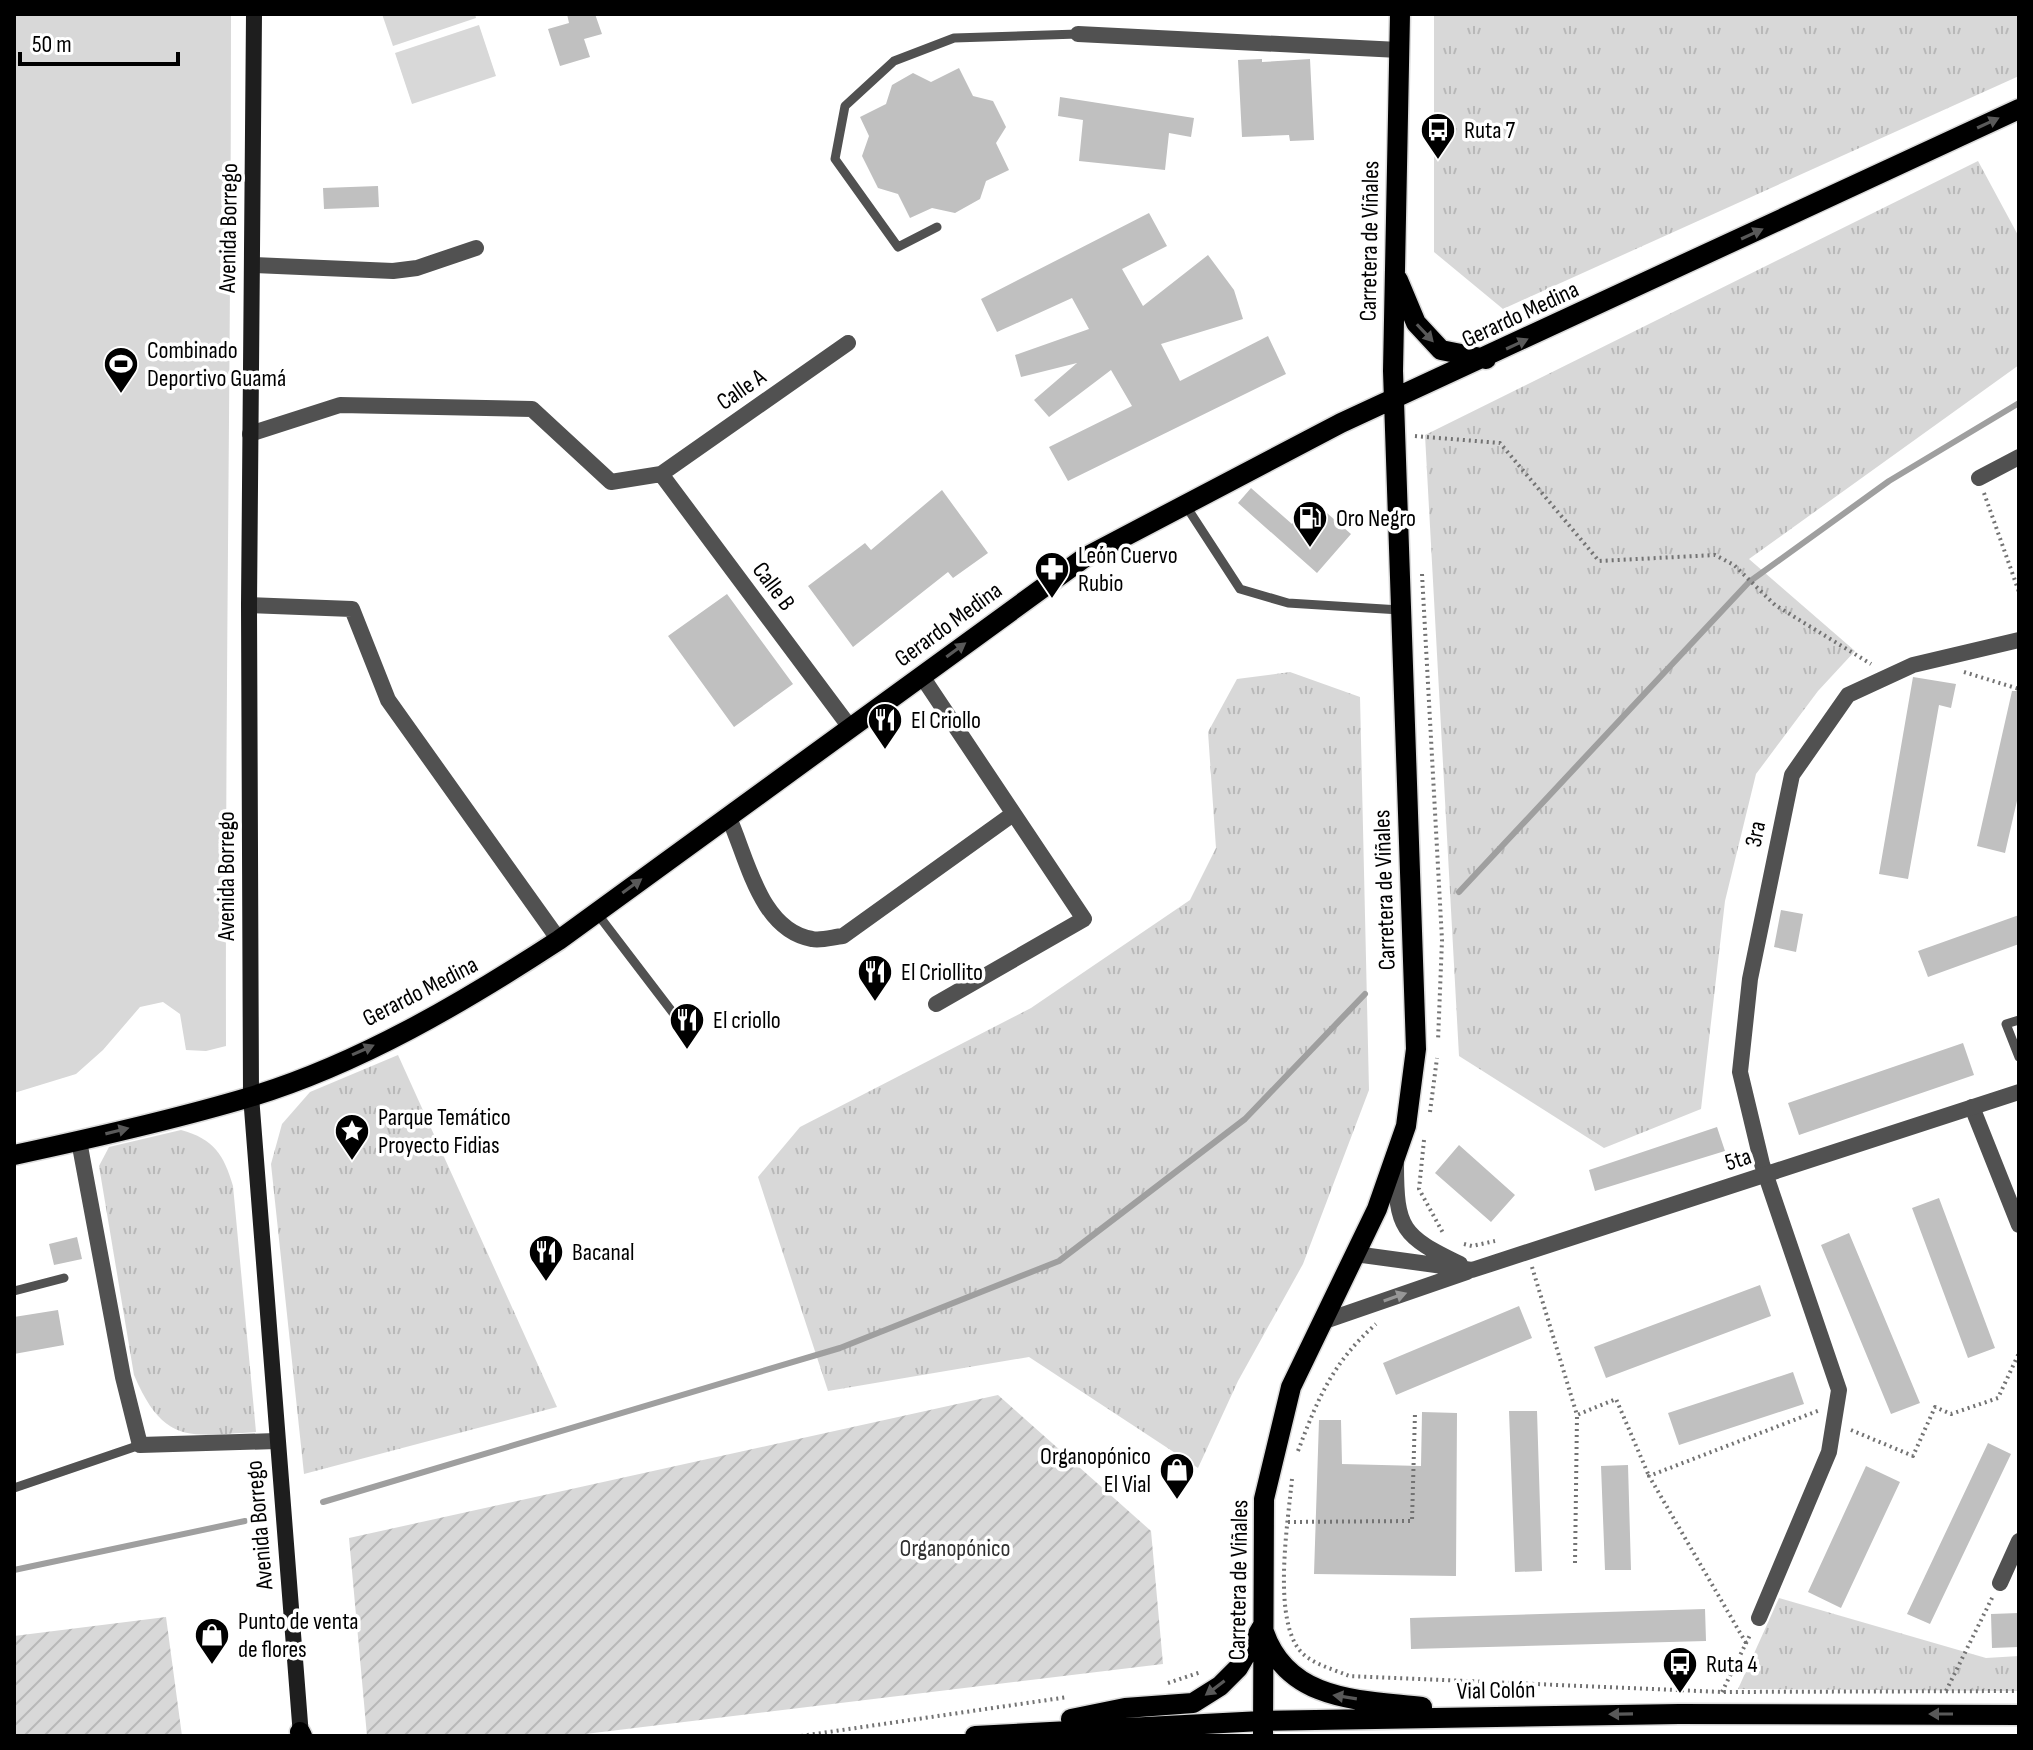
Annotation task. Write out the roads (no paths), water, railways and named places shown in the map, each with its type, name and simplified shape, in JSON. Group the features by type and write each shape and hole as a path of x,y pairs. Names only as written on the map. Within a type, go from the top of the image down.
{"main road":[{"name":"Avenida Borrego","path":"254,14 249,605 251,1096 301,1735"},
{"name":"Carretera de Viñales","path":"1262,1728 1264,1499 1291,1387 1377,1209 1406,1126 1416,1049 1400,610 1406,437 1395,400 1400,14"},
{"name":"Gerardo Medina","path":"14,1155 251,1096 424,1022 480,992 559,940 849,726 1084,558 1341,423 1486,359 2019,109"},
{"path":"1395,272 1416,323 1441,350 1486,359"},
{"path":"1262,1627 1283,1666 1318,1693 1427,1708 1562,1715"},
{"path":"1005,1733 1125,1708 1193,1703 1220,1686 1238,1668 1262,1627"},
{"name":"Vial Colón","path":"975,1736 1562,1715 2019,1715"}],"street":[{"path":"1078,34 1399,50"},
{"path":"252,265 393,271 417,268 476,248"},
{"name":"Calle A","path":"661,474 848,343"},
{"path":"250,434 340,405 532,409 611,482 661,474"},
{"path":"1979,478 2019,457"},
{"name":"Calle B","path":"661,474 849,726"},
{"path":"249,605 352,609 388,700 559,940"},
{"name":"3ra","path":"1759,1618 1829,1452 1839,1390 1766,1175 1740,1072 1750,979 1792,775 1848,695 1929,661 2019,640"},
{"path":"921,675 1084,919 936,1004"},
{"path":"728,816 753,883 781,925 812,939 843,936 1013,814"},
{"name":"5ta","path":"1322,1322 2019,1092"},
{"path":"1972,1107 2019,1225"},
{"path":"79,1141 123,1377 140,1445 276,1441"},
{"path":"1396,1155 1396,1209 1416,1242 1472,1270"},
{"name":"5ta","path":"1355,1254 1472,1270"},
{"path":"2000,1583 2019,1541"}],"lane":[{"path":"937,227 898,247 835,159 845,106 894,61 954,38 1078,34"},
{"path":"1184,503 1240,589 1288,603 1400,610"},
{"path":"596,912 680,1022"},
{"path":"2019,1020 2006,1024 2019,1057"},
{"path":"14,1291 64,1278"},
{"path":"14,1488 140,1445"}],"waterway":[{"path":"1459,892 1749,582 1889,481 2019,403"},
{"path":"323,1502 840,1348 1059,1261 1245,1119 1365,994"},
{"path":"14,1570 245,1521"}],"place":[{"name":"Ruta 7","path":"1438,161"},
{"name":"Combinado Deportivo Guamá","path":"121,395"},
{"name":"Oro Negro","path":"1310,549"},
{"name":"León Cuervo Rubio","path":"1052,600"},
{"name":"El Criollo","path":"885,751"},
{"name":"El Criollito","path":"875,1003"},
{"name":"El criollo","path":"687,1051"},
{"name":"Parque Temático Proyecto Fidias","path":"352,1162"},
{"name":"Bacanal","path":"546,1283"},
{"name":"Organopónico El Vial","path":"1177,1501"},
{"name":"Punto de venta de flores","path":"212,1666"},
{"name":"Ruta 4","path":"1680,1695"}],"park label":[{"name":"Organopónico","path":"955,1548"}]}
